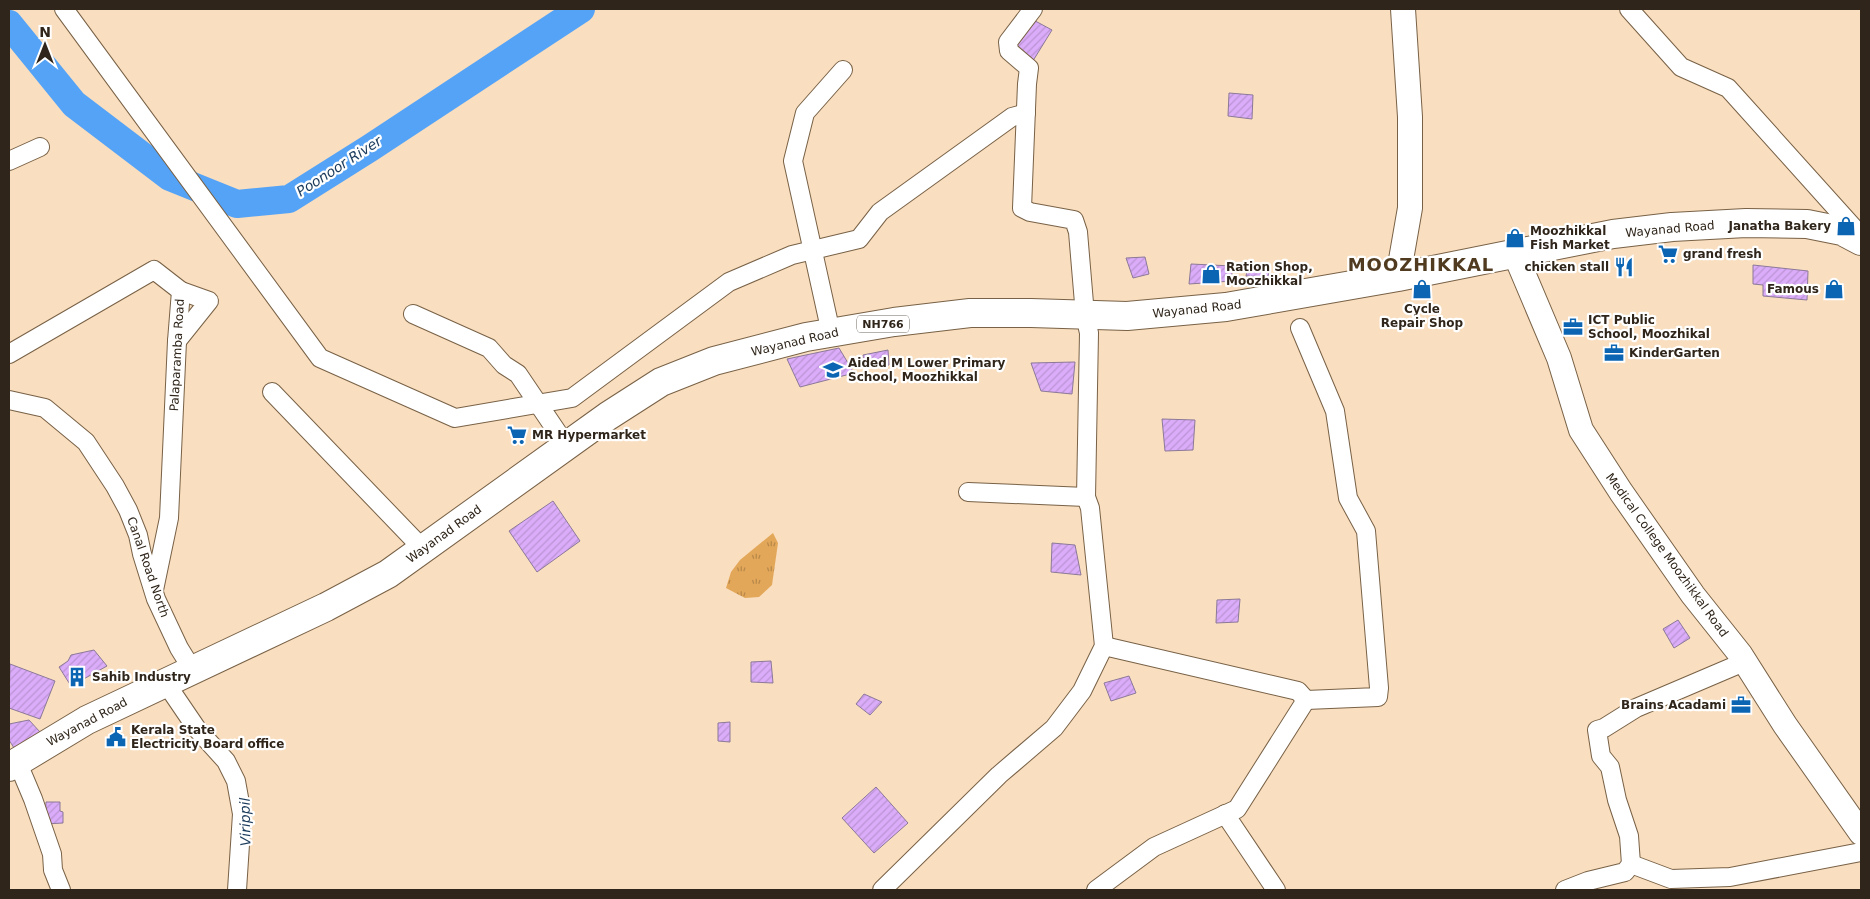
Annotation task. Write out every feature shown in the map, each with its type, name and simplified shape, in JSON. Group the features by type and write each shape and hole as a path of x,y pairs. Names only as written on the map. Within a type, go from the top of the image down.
{"highway":[{"name":"Wayanad Road","path":"13,764 87,720 326,607 388,574 608,416 661,382 714,361 806,337 894,322 970,313 1127,316 1226,307 1398,277 1614,234 1662,228 1746,223 1807,224 1842,231 1861,240"}],"street":[{"path":"64,9 320,358 455,418 572,398 728,282 792,255 859,239 880,212 1012,117 1026,113"},
{"path":"882,890 999,775 1054,728 1082,691 1104,646 1090,508 1086,497 1089,333 1085,315 1078,232 1074,220 1030,212 1022,208 1029,68 1009,52 1008,42 1033,9"},
{"path":"1398,277 1410,208 1410,117 1403,9"},
{"path":"1629,9 1681,67 1728,88 1853,227 1861,240"},
{"path":"831,333 793,161 805,113 843,70"},
{"path":"9,161 40,147"},
{"name":"Medical College Moozhikkal Road","path":"1515,254 1559,358 1581,430 1621,492 1693,595 1744,662 1785,725 1861,833"},
{"name":"Palaparamba Road","path":"9,354 154,270 181,291 169,518 154,590"},
{"path":"177,341 209,301 181,291"},
{"path":"413,314 489,348 504,365 518,374 566,445"},
{"path":"1300,328 1335,411 1348,498 1366,531 1379,688 1378,697 1306,700"},
{"path":"272,392 423,549"},
{"name":"Canal Road North","path":"9,400 44,408 86,442 115,486 128,510 138,535 154,590 179,648 192,669"},
{"path":"968,492 1086,497"},
{"path":"1104,646 1298,691 1306,700"},
{"path":"1565,890 1588,881 1625,872 1631,864 1629,836 1617,800 1610,767 1602,756 1597,730 1604,728 1636,708 1744,662"},
{"path":"165,682 196,729 226,761 236,781 242,814 237,890"},
{"path":"1096,890 1154,847 1237,808 1306,700"},
{"path":"13,764 33,799 52,854 53,870 61,890"},
{"path":"1225,814 1276,890"},
{"path":"1631,864 1671,879 1730,876 1861,852"}],"green space":[{"path":"773,533 778,543 772,585 759,597 745,598 726,588 731,572 740,560"}],"building":[{"path":"1026,16 1052,30 1031,64 1010,54"},
{"path":"1229,93 1253,95 1252,119 1228,116"},
{"path":"1145,257 1149,274 1133,278 1126,258"},
{"name":"Ration Shop, Moozhikkal","path":"1191,264 1232,266 1232,281 1189,284"},
{"path":"1248,265 1270,266 1268,277 1246,276"},
{"path":"1753,265 1808,271 1807,300 1763,296 1763,285 1753,284"},
{"path":"839,348 854,373 800,387 787,359"},
{"path":"888,350 889,365 864,367 863,355"},
{"path":"1075,362 1072,394 1041,391 1031,363"},
{"path":"1162,419 1195,420 1193,450 1165,451"},
{"path":"553,501 580,541 537,572 509,531"},
{"path":"1052,543 1075,545 1081,575 1051,572"},
{"path":"1240,599 1238,622 1216,623 1217,600"},
{"path":"1678,620 1690,638 1674,648 1663,629"},
{"name":"Sahib Industry","path":"94,650 107,666 71,686 59,667 68,661 71,655"},
{"path":"771,661 773,683 751,682 751,662"},
{"path":"10,664 55,681 40,719 9,708"},
{"path":"1129,676 1136,693 1111,701 1104,683"},
{"path":"864,694 882,702 870,715 856,704"},
{"path":"29,720 40,732 29,742 14,748 9,740 9,724"},
{"path":"730,722 730,742 718,741 718,723"},
{"path":"876,787 908,823 874,853 842,818"},
{"path":"46,802 60,802 60,811 63,812 63,823 45,824"}],"waterway":[{"name":"Poonoor River","path":"9,24 74,104 170,177 237,204 289,199 581,9"}],"place":[{"name":"Janatha Bakery","path":"1846,226"},
{"name":"Moozhikkal Fish Market","path":"1515,238"},
{"name":"grand fresh","path":"1668,254"},
{"name":"chicken stall","path":"1624,267"},
{"name":"Ration Shop, Moozhikkal","path":"1211,274"},
{"name":"Cycle Repair Shop","path":"1422,289"},
{"name":"Famous","path":"1834,289"},
{"name":"ICT Public School, Moozhikal","path":"1573,327"},
{"name":"KinderGarten","path":"1614,353"},
{"name":"Aided M Lower Primary School, Moozhikkal","path":"833,370"},
{"name":"MR Hypermarket","path":"517,435"},
{"name":"Sahib Industry","path":"77,677"},
{"name":"Brains Acadami","path":"1741,705"},
{"name":"Kerala State Electricity Board office","path":"116,737"}],"district":[{"name":"MOOZHIKKAL","path":"1421,265"}],"water label":[{"name":"Virippil","path":"245,822"}]}
